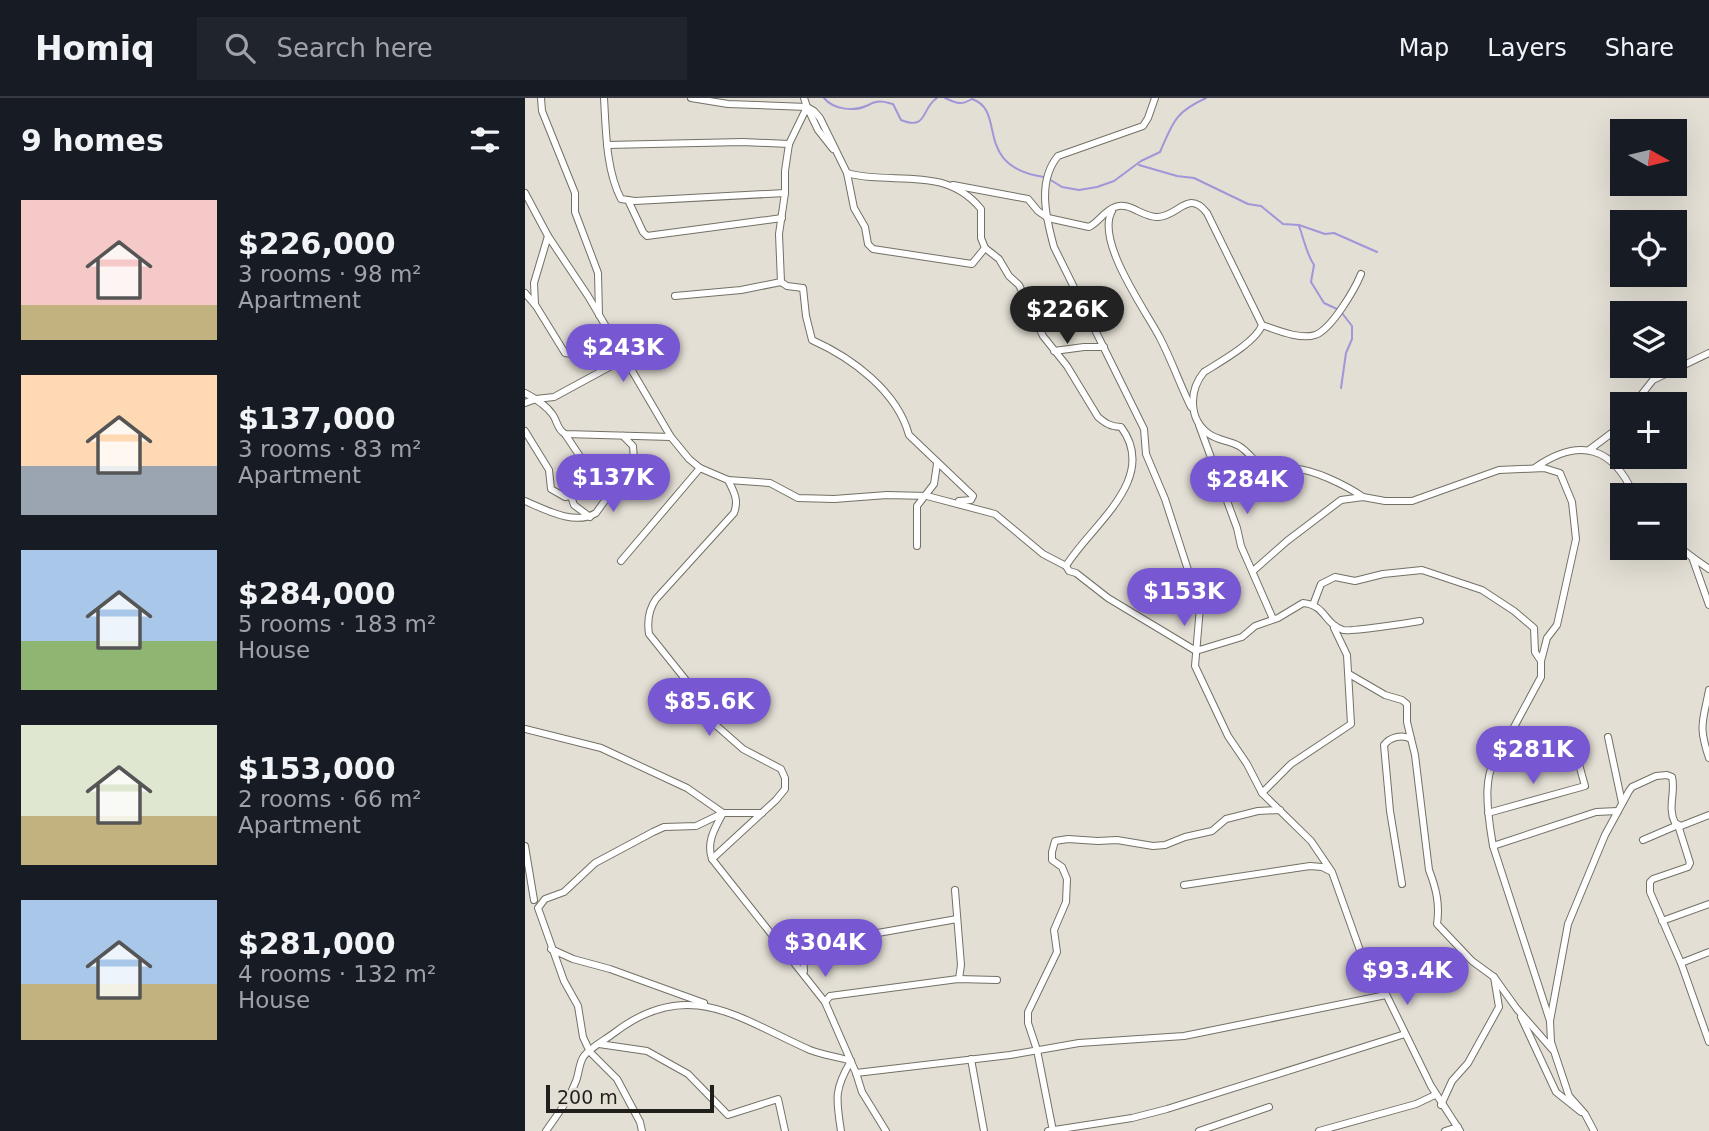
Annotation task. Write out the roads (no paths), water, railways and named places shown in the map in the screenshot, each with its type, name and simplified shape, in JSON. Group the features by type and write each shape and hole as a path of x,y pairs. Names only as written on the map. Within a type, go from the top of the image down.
{"street":[{"path":"541,98 542,111 575,193 575,212 582,236 598,273 599,317"},
{"path":"604,98 607,145 621,199 628,201 785,193"},
{"path":"691,98 728,104 807,107 814,111 847,173 854,208 865,227 868,244 873,249 972,264 985,248"},
{"path":"781,282 779,234 785,171 789,144 807,107 804,98"},
{"path":"1155,98 1143,126 1058,156 1051,163 1044,195 1053,247 1144,429 1146,454 1165,499 1200,607 1195,666 1227,736 1247,764 1262,793 1311,841 1332,872 1367,970 1386,995 1441,1105 1459,1129 1445,1131"},
{"path":"607,145 743,142 789,144"},
{"path":"847,173 861,177 920,178 947,186 1028,199 1046,216 1070,225 1089,228 1115,207 1124,205 1154,217 1163,217 1185,205 1200,204 1207,213 1262,325 1279,331 1314,336 1321,332 1348,300 1361,274"},
{"path":"947,186 971,199 981,209 981,238 985,248 999,259 1009,276 1019,285 1043,336 1067,366 1098,417 1104,423 1121,427 1124,431 1134,459 1130,480 1121,497 1079,545 1066,566"},
{"path":"525,193 548,236 574,274 671,437 700,468 728,480 770,483 798,498 927,496 995,514 1043,554 1066,566 1069,571 1076,573 1108,598 1196,651"},
{"path":"628,201 647,236 782,218"},
{"path":"1115,207 1109,217 1108,233 1122,273 1161,341 1198,422 1241,546 1273,619"},
{"path":"536,306 534,283 548,236"},
{"path":"675,296 741,290 781,282 787,286 803,288 812,340 832,349 859,367 896,404 909,435 973,496 971,500 950,501"},
{"path":"525,293 565,353 572,354 608,333"},
{"path":"1192,409 1194,387 1204,372 1252,339 1262,325"},
{"path":"1054,351 1104,347"},
{"path":"1644,392 1653,380 1709,353"},
{"path":"525,403 554,397 624,359"},
{"path":"525,393 536,399 552,415 560,431 565,434 583,461 580,477 571,496 574,505 590,517"},
{"path":"1198,422 1210,435 1238,446 1260,466 1274,473 1294,469 1308,472 1340,483 1363,497"},
{"path":"525,431 549,470 551,489 565,497 571,496"},
{"path":"565,434 671,437"},
{"path":"1589,450 1610,434"},
{"path":"525,501 572,519 590,517 596,513 634,460 633,446 623,436"},
{"path":"1534,469 1550,458 1573,450 1589,450 1603,454 1613,461 1628,483"},
{"path":"917,546 917,506 934,484 937,463"},
{"path":"621,561 700,468"},
{"path":"1253,571 1341,500 1363,497 1385,501 1412,501 1486,474 1507,470 1552,469 1560,473 1572,502 1576,539 1557,625 1547,638 1541,661 1541,677 1490,771 1488,814 1493,846 1550,1021 1553,1051 1569,1096 1585,1114 1594,1131"},
{"path":"712,859 785,789 785,778 781,769 743,749 710,720 693,690 649,634 648,625 649,614 656,599 734,513 737,506 736,496 728,480"},
{"path":"1687,553 1709,569"},
{"path":"1692,557 1709,605"},
{"path":"1313,605 1321,584 1335,577 1355,581 1383,574 1427,571 1482,590 1518,614 1534,628 1535,652 1541,661"},
{"path":"1196,651 1242,637 1255,626 1303,603 1313,605 1324,612 1345,650 1349,674 1347,689 1350,724 1291,764 1262,793"},
{"path":"1332,625 1347,632 1420,621"},
{"path":"1349,674 1385,695 1402,699 1407,704 1407,722 1418,779 1429,870 1439,908 1437,924 1472,961 1495,977 1517,1009 1553,1051"},
{"path":"1709,690 1701,724 1709,758"},
{"path":"525,729 601,748 687,788 723,813"},
{"path":"1608,737 1621,808"},
{"path":"1402,884 1390,811 1384,745 1394,738 1411,739"},
{"path":"1488,814 1585,786 1572,739 1537,748 1511,749 1499,755"},
{"path":"1550,1021 1568,924 1605,835 1632,787 1656,776 1667,775 1672,777 1674,783 1671,811 1678,825 1688,867 1653,879 1649,886 1709,1041"},
{"path":"1493,846 1596,811 1621,808"},
{"path":"1280,810 1258,811 1226,819 1212,831 1165,845 1153,846 1117,840 1055,841 1052,860 1062,867 1067,879 1066,902 1054,930 1057,952 1028,1012 1051,1131 1132,1118 1167,1109 1405,1034"},
{"path":"538,908 545,899 564,892 595,863 664,827 696,826 723,813 762,813"},
{"path":"723,813 710,842 712,859 825,1002 862,1092 886,1131"},
{"path":"1643,840 1709,815"},
{"path":"525,846 534,900"},
{"path":"1184,885 1310,866 1322,867 1332,872"},
{"path":"525,880 564,981 578,1006 583,1037 590,1052 617,1079 642,1131"},
{"path":"955,890 961,965 959,979"},
{"path":"525,896 534,900"},
{"path":"1663,921 1709,904"},
{"path":"805,975 803,954 818,945 849,937 957,919"},
{"path":"551,949 573,959 716,1007 772,1030 813,1051 851,1061"},
{"path":"1681,963 1709,952"},
{"path":"1441,1105 1452,1081 1468,1063 1499,1007 1495,977"},
{"path":"825,1002 830,996 852,992 959,979 997,980"},
{"path":"856,1073 1079,1043 1184,1036 1386,995"},
{"path":"546,1131 565,1105 577,1081 583,1057 599,1044 628,1023 656,1008 683,1004 716,1007"},
{"path":"1517,1009 1556,1092 1573,1108 1585,1114"},
{"path":"599,1044 647,1051 688,1074 727,1115 778,1099 785,1131"},
{"path":"971,1059 984,1131"},
{"path":"841,1131 837,1104 840,1080 851,1061"},
{"path":"1319,1131 1416,1104 1436,1095"},
{"path":"1199,1131 1269,1107"}],"waterway":[{"path":"824,98 833,105 849,109 883,101 893,104 901,120 910,123 920,121 937,98"},
{"path":"945,98 958,103 972,99 982,105 988,115 999,151 1007,162 1021,171 1044,177"},
{"path":"1049,179 1062,187 1079,190 1114,181 1141,161 1160,152 1181,113 1206,98"},
{"path":"1139,165 1194,178 1248,204 1261,206 1283,224 1299,225 1325,234 1334,233 1377,252"},
{"path":"1299,226 1314,265 1311,282 1324,303 1337,309"},
{"path":"1341,388 1346,353 1352,339 1352,326 1342,313"}]}
